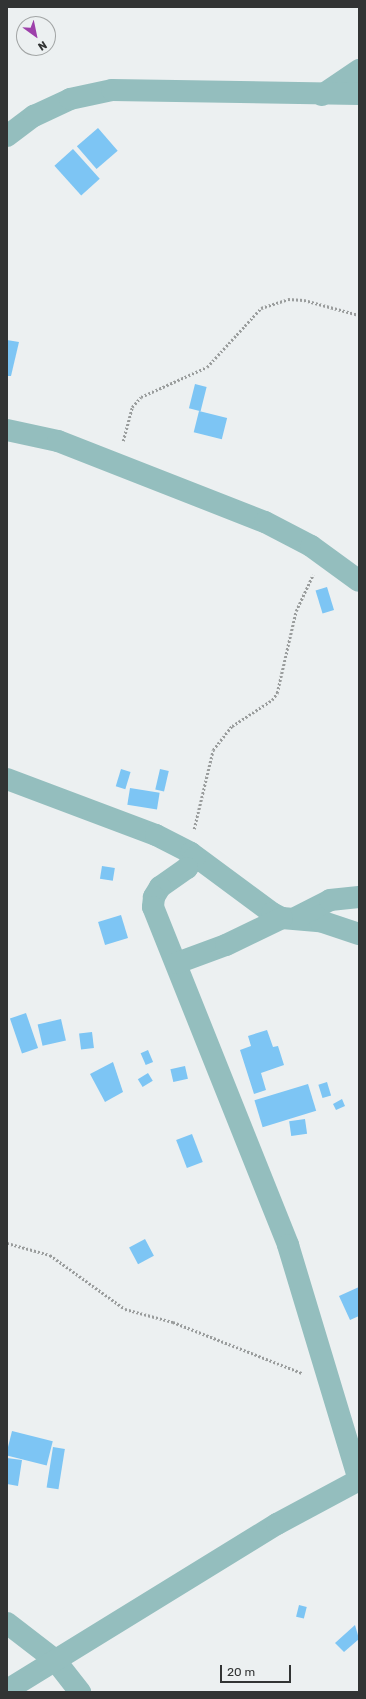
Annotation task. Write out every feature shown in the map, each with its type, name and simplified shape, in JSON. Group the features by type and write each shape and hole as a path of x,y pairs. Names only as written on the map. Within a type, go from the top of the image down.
{"street":[{"path":"319,96 359,70"},
{"path":"7,136 34,116 70,99 112,90 319,96 359,94"},
{"path":"7,430 58,441 265,522 325,556 359,581"},
{"path":"7,779 84,805 193,855 290,917 359,934"},
{"path":"7,1690 277,1524 359,1480 288,1245 154,907 154,897 167,880 187,868 193,855"},
{"path":"177,963 226,945 330,900 359,897"},
{"path":"7,1623 55,1660 80,1692"}],"path":[{"path":"128,468 122,442 132,407 140,397 206,367 261,308 288,299 304,300 359,315"},
{"path":"193,855 213,750 232,726 272,700 277,693 296,611 325,556"},
{"path":"7,1243 50,1256 125,1309 174,1322 282,1362 331,1391"}],"building":[{"path":"98,128 118,151 97,169 77,146"},
{"path":"73,149 100,179 81,195 54,166"},
{"path":"7,340 19,342 11,376 7,376"},
{"path":"195,384 207,387 201,411 189,408"},
{"path":"199,411 227,418 222,439 194,432"},
{"path":"327,587 334,610 323,613 316,591"},
{"path":"121,769 131,772 125,789 116,786"},
{"path":"160,769 169,771 164,791 155,789"},
{"path":"130,788 160,793 157,809 127,805"},
{"path":"102,866 115,868 113,881 100,879"},
{"path":"121,915 128,938 105,945 98,922"},
{"path":"26,1013 38,1048 22,1054 10,1019"},
{"path":"61,1019 66,1040 43,1046 38,1024"},
{"path":"267,1030 273,1047 278,1046 284,1065 261,1073 266,1090 254,1094 240,1050 251,1046 248,1036"},
{"path":"92,1032 94,1048 81,1049 79,1034"},
{"path":"148,1050 153,1062 146,1065 141,1053"},
{"path":"113,1062 123,1092 105,1102 90,1074"},
{"path":"185,1066 188,1079 173,1082 170,1069"},
{"path":"148,1073 153,1081 143,1087 138,1079"},
{"path":"327,1082 331,1095 322,1098 318,1085"},
{"path":"308,1084 316,1111 263,1127 254,1100"},
{"path":"342,1099 345,1106 336,1110 333,1104"},
{"path":"305,1119 307,1134 291,1136 289,1121"},
{"path":"192,1134 203,1162 187,1168 176,1140"},
{"path":"145,1239 154,1256 138,1264 129,1247"},
{"path":"359,1287 359,1316 350,1320 339,1296"},
{"path":"12,1431 53,1441 47,1465 7,1456"},
{"path":"53,1447 65,1449 58,1489 47,1487"},
{"path":"7,1458 22,1460 18,1486 7,1484"},
{"path":"299,1605 307,1607 304,1619 296,1617"},
{"path":"355,1625 359,1639 344,1652 335,1643"}]}
